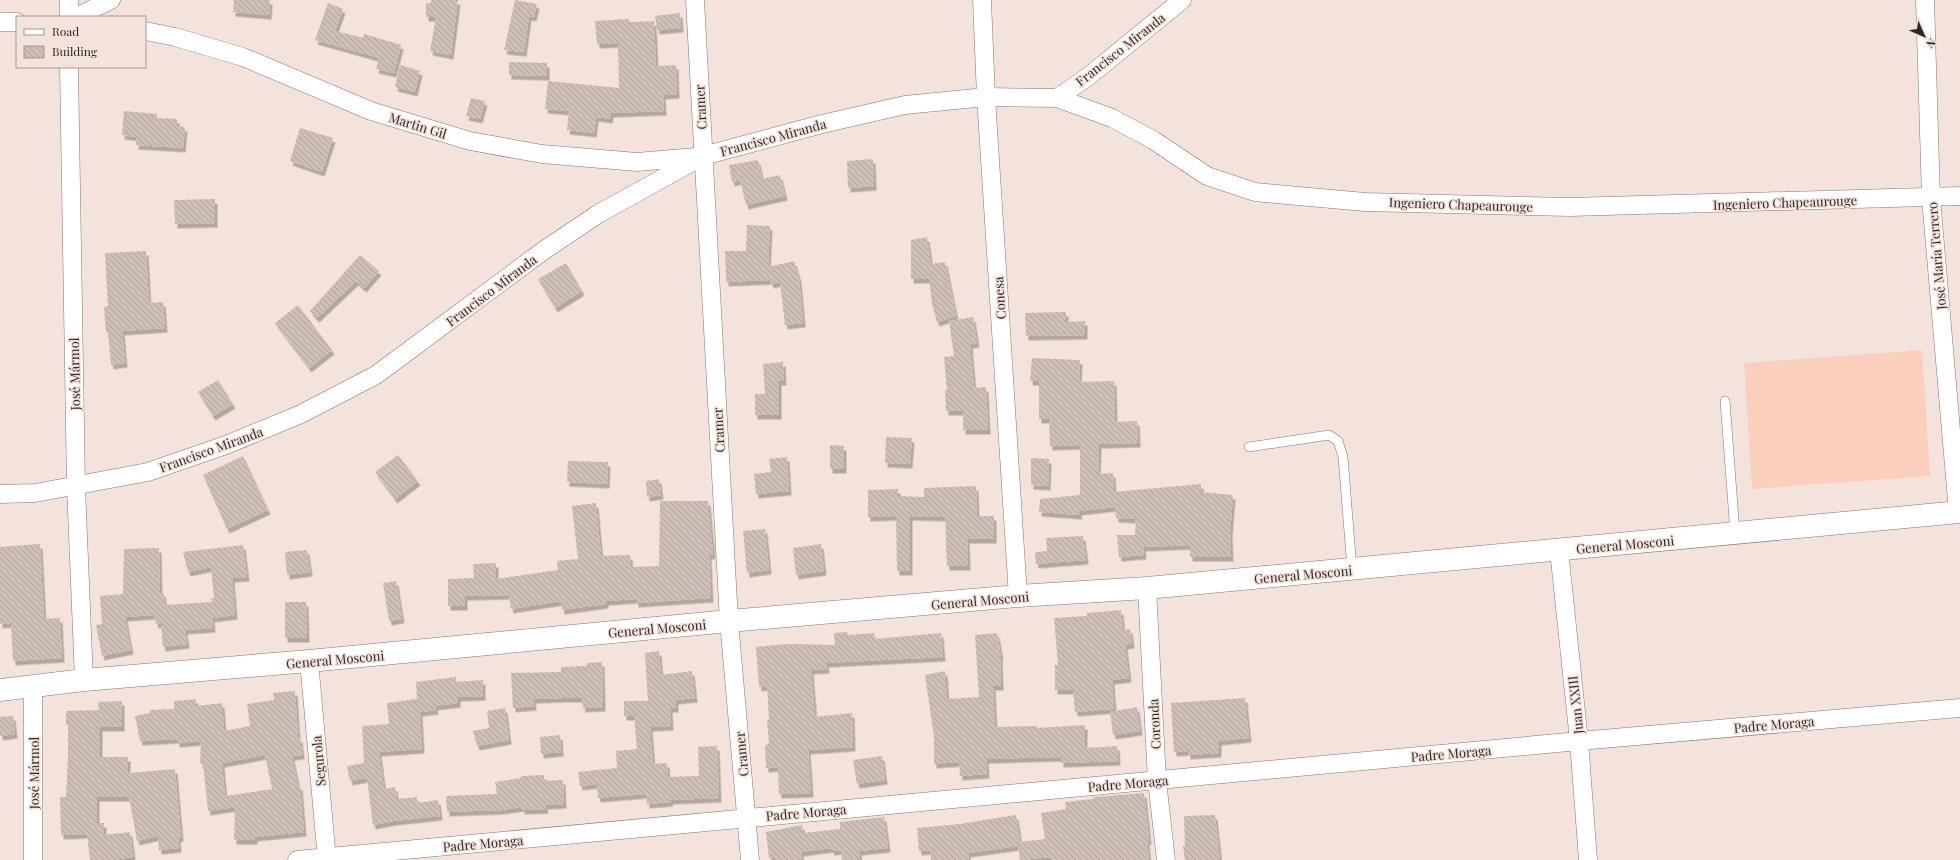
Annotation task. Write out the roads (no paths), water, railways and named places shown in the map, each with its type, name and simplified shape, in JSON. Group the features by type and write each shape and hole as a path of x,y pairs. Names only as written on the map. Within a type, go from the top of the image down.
{"street":[{"path":"68,0 69,16"},
{"path":"78,16 111,0"},
{"name":"Cramer","path":"696,0 703,156 729,621 750,860"},
{"name":"Conesa","path":"982,0 986,97 1018,596"},
{"name":"Francisco Miranda","path":"1057,98 1089,76 1182,0"},
{"name":"José María Terrero","path":"1925,0 1932,198 1959,512"},
{"path":"0,22 16,22"},
{"name":"Martin Gil","path":"146,31 175,37 243,57 371,111 470,141 542,154 637,162 703,156"},
{"name":"José Mármol","path":"69,68 76,487 84,680"},
{"name":"Francisco Miranda","path":"0,494 35,493 76,487 148,472 226,446 301,414 376,375 543,251 598,214 703,156 822,124 905,105 986,97"},
{"name":"Ingeniero Chapeaurouge","path":"986,97 1057,98 1119,122 1152,140 1207,176 1255,192 1364,202 1570,207 1932,198 1960,196"},
{"name":"General Mosconi","path":"0,690 84,680 308,661 729,621 1018,596 1147,588 1959,512"},
{"name":"Juan XXIII","path":"1559,550 1579,741 1588,860"},
{"name":"Coronda","path":"1147,588 1157,781 1166,860"},
{"name":"Segurola","path":"308,661 327,859"},
{"name":"José Mármol","path":"33,687 33,860"},
{"name":"Padre Moraga","path":"297,860 327,859 746,818 1579,741 1960,708"}],"lane":[{"path":"1725,401 1735,533"},
{"path":"1249,447 1329,436 1338,441 1343,457 1352,569"}]}
